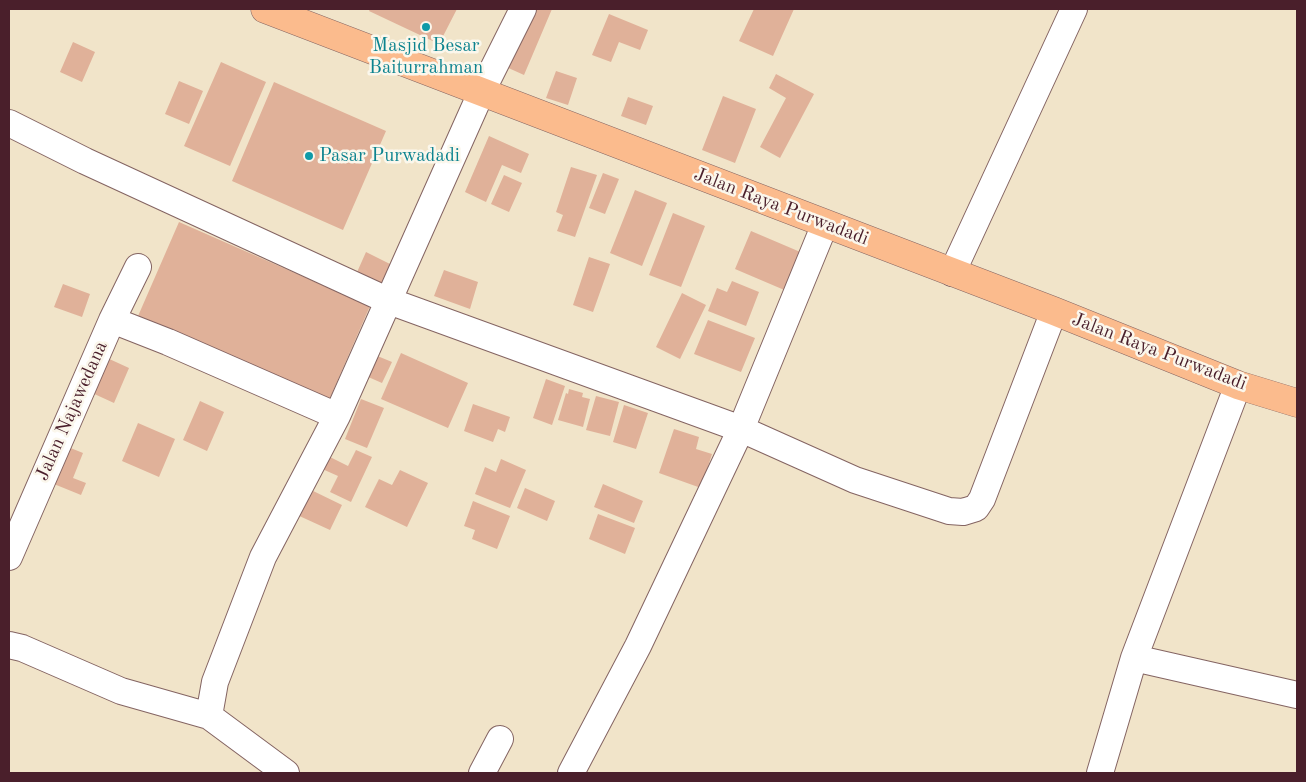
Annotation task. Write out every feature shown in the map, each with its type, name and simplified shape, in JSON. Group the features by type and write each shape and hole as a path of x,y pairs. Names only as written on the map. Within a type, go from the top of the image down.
{"main road":[{"name":"Jalan Raya Purwadadi","path":"266,9 1054,311 1238,384 1297,403"}],"street":[{"path":"209,716 216,682 264,557 337,416 481,92 523,9"},
{"path":"952,273 1074,9"},
{"path":"9,123 85,161 389,301 741,429 856,480 948,510 963,512 976,508 982,499 1054,311"},
{"path":"571,773 638,646 741,429 825,224"},
{"name":"Jalan Najawedana","path":"9,557 112,320 138,266"},
{"path":"112,320 337,416"},
{"path":"1100,773 1134,658 1238,384"},
{"path":"9,645 22,648 121,691 209,716 286,773"},
{"path":"1134,658 1297,695"},
{"path":"482,773 500,739"}],"building":[{"name":"Masjid Besar Baiturrahman","path":"370,9 457,9 439,44 369,11"},
{"path":"529,9 552,9 524,75 504,66"},
{"path":"754,9 794,9 773,56 739,41"},
{"path":"609,14 648,30 640,50 619,42 611,62 592,55"},
{"path":"73,42 95,52 82,82 60,72"},
{"path":"221,62 266,82 230,166 184,146"},
{"path":"556,71 577,78 568,105 546,98"},
{"path":"776,74 814,94 780,158 760,147 786,98 769,88"},
{"path":"179,81 203,91 189,124 165,114"},
{"name":"Pasar Purwadadi","path":"274,82 386,131 343,230 232,181"},
{"path":"723,96 756,109 735,163 702,150"},
{"path":"628,97 653,106 646,125 621,116"},
{"path":"489,136 529,154 521,173 502,165 486,202 465,192"},
{"path":"571,167 597,175 575,237 557,231 563,215 556,212"},
{"path":"603,173 619,179 605,214 589,208"},
{"path":"504,175 522,183 509,212 491,204"},
{"path":"635,190 667,203 642,266 610,253"},
{"path":"673,213 705,226 681,287 649,275"},
{"path":"179,222 370,306 326,407 135,323"},
{"path":"751,231 805,254 789,292 735,269"},
{"path":"366,252 392,265 379,291 354,279"},
{"path":"589,257 610,264 593,312 573,305"},
{"path":"444,270 478,282 470,309 434,296"},
{"path":"732,281 759,292 746,326 708,311 717,288 727,292"},
{"path":"63,284 90,294 82,317 54,307"},
{"path":"682,293 706,305 680,359 656,347"},
{"path":"708,320 755,338 741,372 694,354"},
{"path":"401,353 468,383 448,428 381,399"},
{"path":"375,355 392,362 382,383 366,376"},
{"path":"105,357 129,368 114,403 90,392"},
{"path":"546,379 565,386 552,425 533,418"},
{"path":"569,389 583,393 582,397 590,399 583,427 558,420"},
{"path":"596,396 619,402 610,436 586,430"},
{"path":"361,399 384,408 367,448 345,439"},
{"path":"200,401 224,412 207,451 183,440"},
{"path":"473,404 510,417 505,432 498,429 493,442 464,431"},
{"path":"624,405 648,413 636,449 613,442"},
{"path":"138,423 175,439 159,477 122,461"},
{"path":"674,429 699,437 696,449 712,454 701,488 659,473"},
{"path":"63,445 83,453 73,478 86,483 81,495 49,482"},
{"path":"356,450 372,457 351,502 330,492 338,476 320,468 326,455 348,466"},
{"path":"501,459 526,470 510,508 475,494 485,467 496,472"},
{"path":"400,470 428,483 407,527 365,507 379,479 392,485"},
{"path":"603,484 643,501 634,523 594,507"},
{"path":"307,488 342,505 330,530 295,514"},
{"path":"525,488 555,501 547,521 517,508"},
{"path":"473,501 510,516 497,549 472,539 475,530 464,526"},
{"path":"598,514 635,528 625,554 589,539"}],"place":[{"name":"Masjid Besar Baiturrahman","path":"426,27"},
{"name":"Pasar Purwadadi","path":"309,156"}]}
